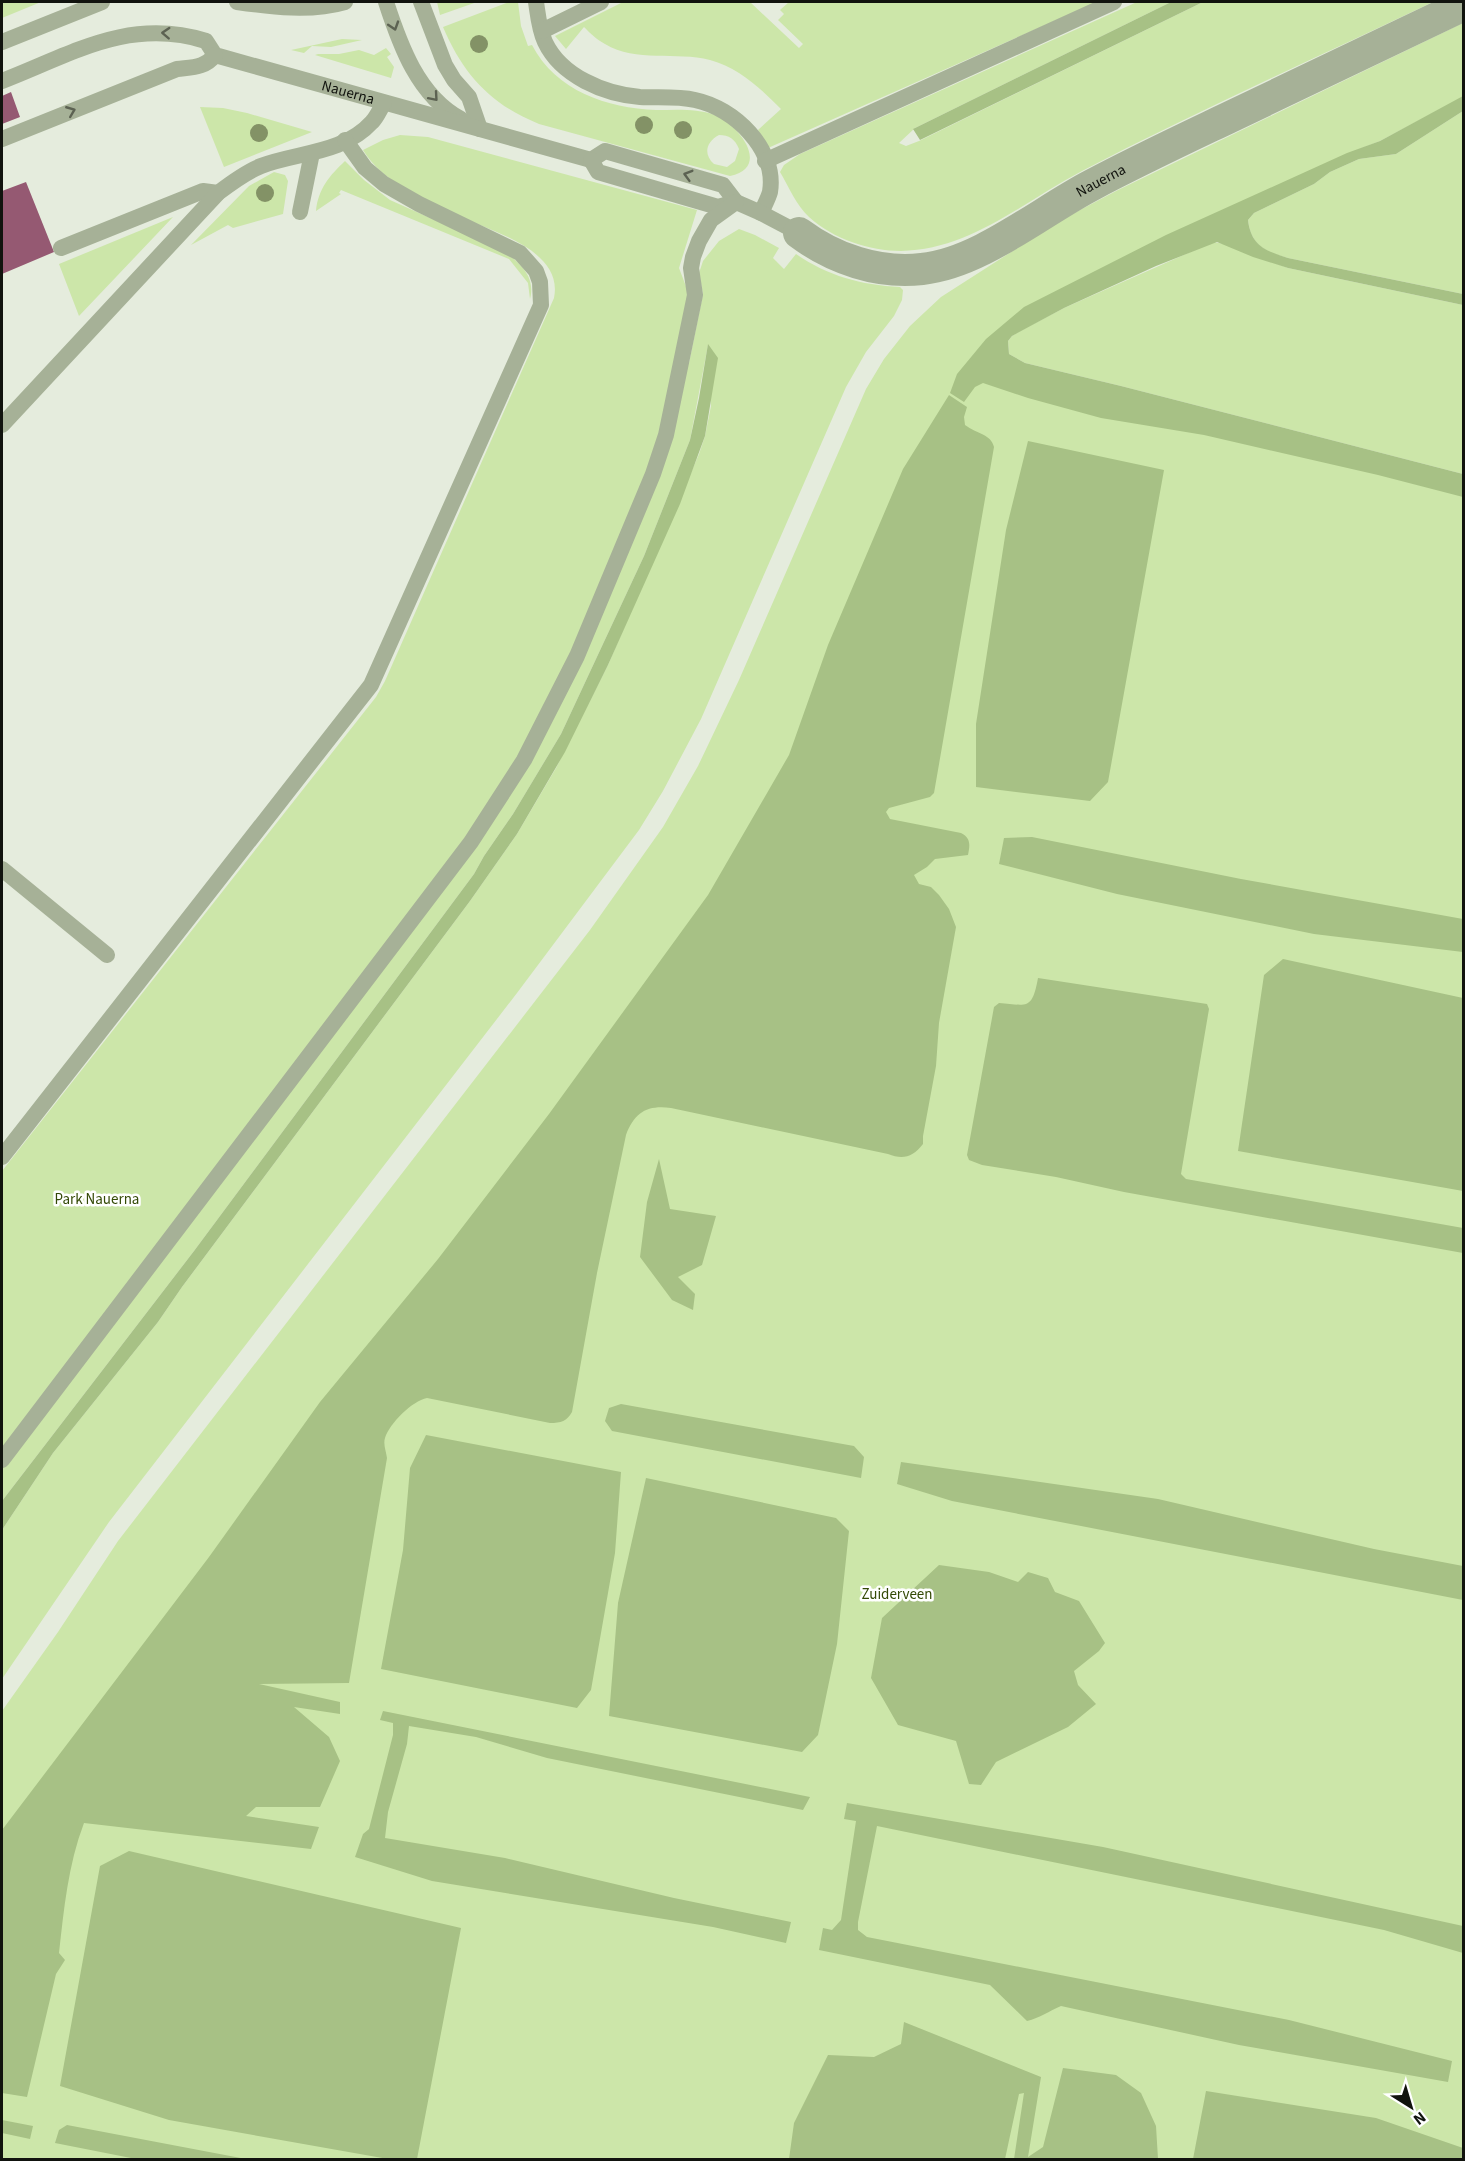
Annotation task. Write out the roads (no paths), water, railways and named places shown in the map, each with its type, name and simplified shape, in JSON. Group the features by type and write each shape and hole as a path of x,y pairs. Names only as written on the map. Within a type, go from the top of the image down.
{"street":[{"name":"Nauerna","path":"799,233 829,252 856,264 922,269 963,258 998,241 1035,217 1110,176 1464,5"}],"lane":[{"path":"2,42 102,2"},
{"path":"237,2 286,7 327,7 345,2"},
{"name":"Nauerna","path":"386,2 403,49 432,96 449,112 480,129"},
{"path":"421,2 445,65 454,80 470,98 480,129"},
{"path":"536,2 546,43 559,61 594,86 620,95 695,100 721,109 742,124 759,146 769,176 770,192 761,213"},
{"path":"542,31 601,2"},
{"path":"765,161 1114,2"},
{"name":"Nauerna","path":"2,81 120,36 142,32 168,32 206,41 215,55 384,103 591,160 605,151 723,185 736,202 799,233"},
{"path":"9,136 177,69 200,67 209,63 215,55"},
{"path":"2,425 218,193 234,181 262,166 324,151 358,133 373,122 384,103"},
{"path":"2,1157 371,686 541,305 540,282 536,271 520,253 419,204 384,184 365,168 345,140"},
{"path":"300,212 312,153"},
{"path":"61,248 203,191 218,193"},
{"path":"2,1460 471,842 524,760 577,656 653,474 666,435 684,353 694,295 691,268 699,241 711,220 736,202"},
{"path":"2,869 107,955"}],"park label":[{"name":"Park Nauerna","path":"97,1199"},
{"name":"Zuiderveen","path":"897,1594"}]}
